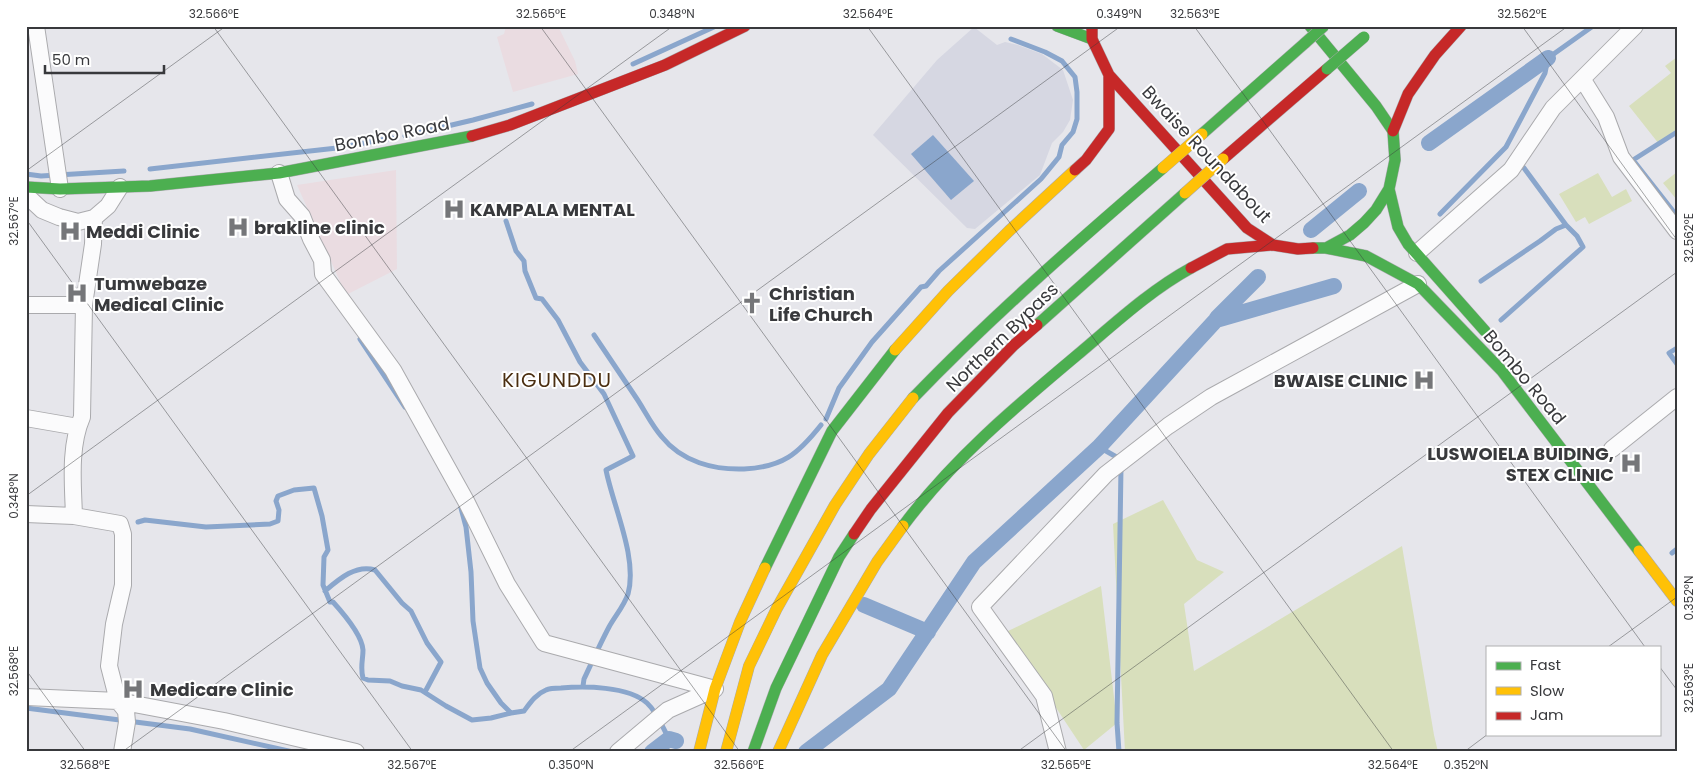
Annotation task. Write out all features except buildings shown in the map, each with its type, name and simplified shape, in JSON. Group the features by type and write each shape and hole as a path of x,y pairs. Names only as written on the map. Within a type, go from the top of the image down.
{"main road":[{"name":"Bombo Road","path":"26,187 60,189 150,186 279,173 460,139 510,124 665,65 745,26"},
{"path":"1057,26 1092,39"},
{"name":"Bwaise Roundabout","path":"1092,26 1092,39 1109,75 1247,228 1273,245 1298,249 1326,248 1350,236 1364,223 1376,210 1389,189 1395,160 1393,131"},
{"path":"1310,26 1376,106 1393,131"},
{"name":"Northern Bypass","path":"726,752 749,666 803,560 834,505 868,454 908,403 957,352 1047,268 1324,26"},
{"path":"1393,131 1408,94 1435,55 1461,26"},
{"name":"Northern Bypass","path":"753,752 776,688 839,558 872,509 948,412 1014,345 1367,34"},
{"path":"699,752 715,689 740,622 832,431 889,356 948,291 1009,231 1086,160 1109,129 1109,75"},
{"name":"Bombo Road","path":"1389,189 1398,227 1408,244 1492,338"},
{"path":"778,752 822,655 877,562 920,503 964,454 1012,410 1174,277 1206,258 1227,249 1273,245"},
{"name":"Bombo Road","path":"1326,248 1366,256 1418,284 1502,371 1677,600"}],"street":[{"path":"36,26 60,189"},
{"path":"1417,253 1511,170 1553,108 1635,26"},
{"path":"1583,80 1606,116 1621,156 1677,230"},
{"path":"279,173 287,199 302,216 322,260 323,274 393,370 467,503 507,584 544,643 715,689"},
{"path":"26,195 42,210 78,222 94,218 108,206 120,187"},
{"path":"74,516 73,462 78,427 82,417 84,305 93,244 94,218"},
{"path":"1058,752 1044,696 980,607 1106,474 1168,426 1211,397 1418,284"},
{"path":"26,305 84,305"},
{"path":"1612,449 1677,397"},
{"path":"26,418 78,427"},
{"path":"26,514 74,516 120,524 123,534 123,585 114,624 109,666 124,712 122,752"},
{"path":"618,752 668,710 715,689"},
{"path":"26,697 124,712 224,721 356,752"}],"shaded area":[{"path":"506,26 558,26 575,61 578,74 513,92 497,37 504,34"},
{"path":"974,27 997,45 1005,42 1042,54 1063,70 1073,100 1070,120 1063,132 1052,143 1040,175 975,229 967,228 873,135 937,60"},
{"path":"396,170 397,269 346,295 297,185"}],"green space":[{"path":"1677,57 1677,129 1659,144 1629,106 1671,73 1665,66"},
{"path":"1677,172 1677,200 1663,183"},
{"path":"1598,173 1612,197 1626,189 1632,201 1589,224 1585,217 1576,222 1559,194"},
{"path":"1163,500 1197,560 1224,572 1184,604 1194,671 1402,546 1438,752 1125,752 1113,524"},
{"path":"1101,586 1117,723 1084,750 1006,632"}],"water":[{"path":"933,135 974,181 951,200 911,154"}],"waterway":[{"path":"633,64 716,26"},
{"path":"1440,214 1506,147 1545,73 1548,58 1593,26"},
{"path":"826,419 839,388 872,342 921,287 926,286 939,271 1041,179 1059,157 1062,145 1073,132 1077,119 1075,77 1062,61 1045,52 1011,39"},
{"path":"1429,143 1548,58"},
{"path":"405,136 532,104"},
{"path":"1677,132 1633,160 1677,216"},
{"path":"150,169 337,148 392,138"},
{"path":"1501,320 1583,247 1577,236 1566,225 1524,168"},
{"path":"26,174 41,176 124,171"},
{"path":"1311,230 1359,191"},
{"path":"506,221 516,251 524,261 525,271 536,298 542,299 558,320 580,362 604,394 633,456 606,470 630,564 628,594 602,640 584,679 583,686"},
{"path":"1481,281 1556,229 1566,225"},
{"path":"1217,318 1258,277"},
{"path":"806,752 889,689 974,562 1099,447 1216,320 1334,286"},
{"path":"594,335 658,433 679,453 699,463 721,468 744,469 758,468 779,462 805,444 821,425"},
{"path":"360,339 405,407"},
{"path":"1677,348 1669,353 1677,364"},
{"path":"1099,447 1120,459"},
{"path":"1119,752 1117,723 1121,467"},
{"path":"138,522 145,520 206,527 270,524 278,521 279,510 276,501 278,496 294,490 314,488 322,516 328,550 324,557 323,585 330,602 333,602 342,612 362,644 363,678 390,681 421,690 472,720 511,713"},
{"path":"461,508 466,527 471,572 473,621 480,668 487,683 501,703 511,713 524,711 536,696 549,689 581,687 618,690 639,697 647,703 657,715 669,739"},
{"path":"1672,553 1677,549"},
{"path":"325,591 355,571 361,569 375,570 411,611 427,643 441,662 425,692"},
{"path":"864,605 928,632"},
{"path":"26,708 190,729 293,752"},
{"path":"652,752 669,739 676,741"}],"traffic: fast":[{"path":"1057,26 1092,39"},
{"path":"1310,26 1376,106 1393,131 1395,160 1389,189 1376,210 1364,223 1350,235 1326,248 1313,248"},
{"path":"1305,43 1324,26"},
{"path":"1327,69 1364,37"},
{"path":"1202,134 1305,43"},
{"path":"26,187 60,189 150,186 279,173 472,136"},
{"path":"913,398 1004,309 1163,168"},
{"path":"1389,189 1398,227 1408,244 1485,331"},
{"path":"1037,325 1185,193"},
{"path":"1326,248 1366,256 1418,284 1502,371 1639,551"},
{"path":"903,526 942,479 1007,415 1132,309 1161,287 1191,268"},
{"path":"765,568 832,431 895,350"},
{"path":"753,752 776,688 839,557 854,534"}],"traffic: slow":[{"path":"1163,168 1202,134"},
{"path":"1185,193 1223,159"},
{"path":"895,350 948,291 1075,170"},
{"path":"726,752 749,666 777,608 835,505 869,454 913,398"},
{"path":"778,752 822,655 877,562 903,526"},
{"path":"1639,551 1677,601"},
{"path":"699,752 715,689 740,622 765,568"}],"traffic: jam":[{"path":"472,136 510,125 665,65 745,26"},
{"path":"1092,26 1092,39 1109,75 1247,228 1273,245 1298,249 1313,248"},
{"path":"1393,131 1408,94 1435,55 1461,26"},
{"path":"1223,159 1327,69"},
{"path":"1075,170 1086,160 1109,129 1109,75"},
{"path":"1191,268 1227,249 1273,245"},
{"path":"854,534 871,509 948,413 1014,345 1037,325"}],"place":[{"name":"KAMPALA MENTAL","path":"454,209"},
{"name":"brakline clinic","path":"238,227"},
{"name":"Meddi Clinic","path":"70,231"},
{"name":"Tumwebaze Medical Clinic","path":"77,293"},
{"name":"Christian Life Church","path":"752,303"},
{"name":"BWAISE CLINIC","path":"1424,380"},
{"name":"LUSWOIELA BUIDING, STEX CLINIC","path":"1631,463"},
{"name":"Medicare Clinic","path":"133,689"}],"district":[{"name":"KIGUNDDU","path":"557,380"}]}
